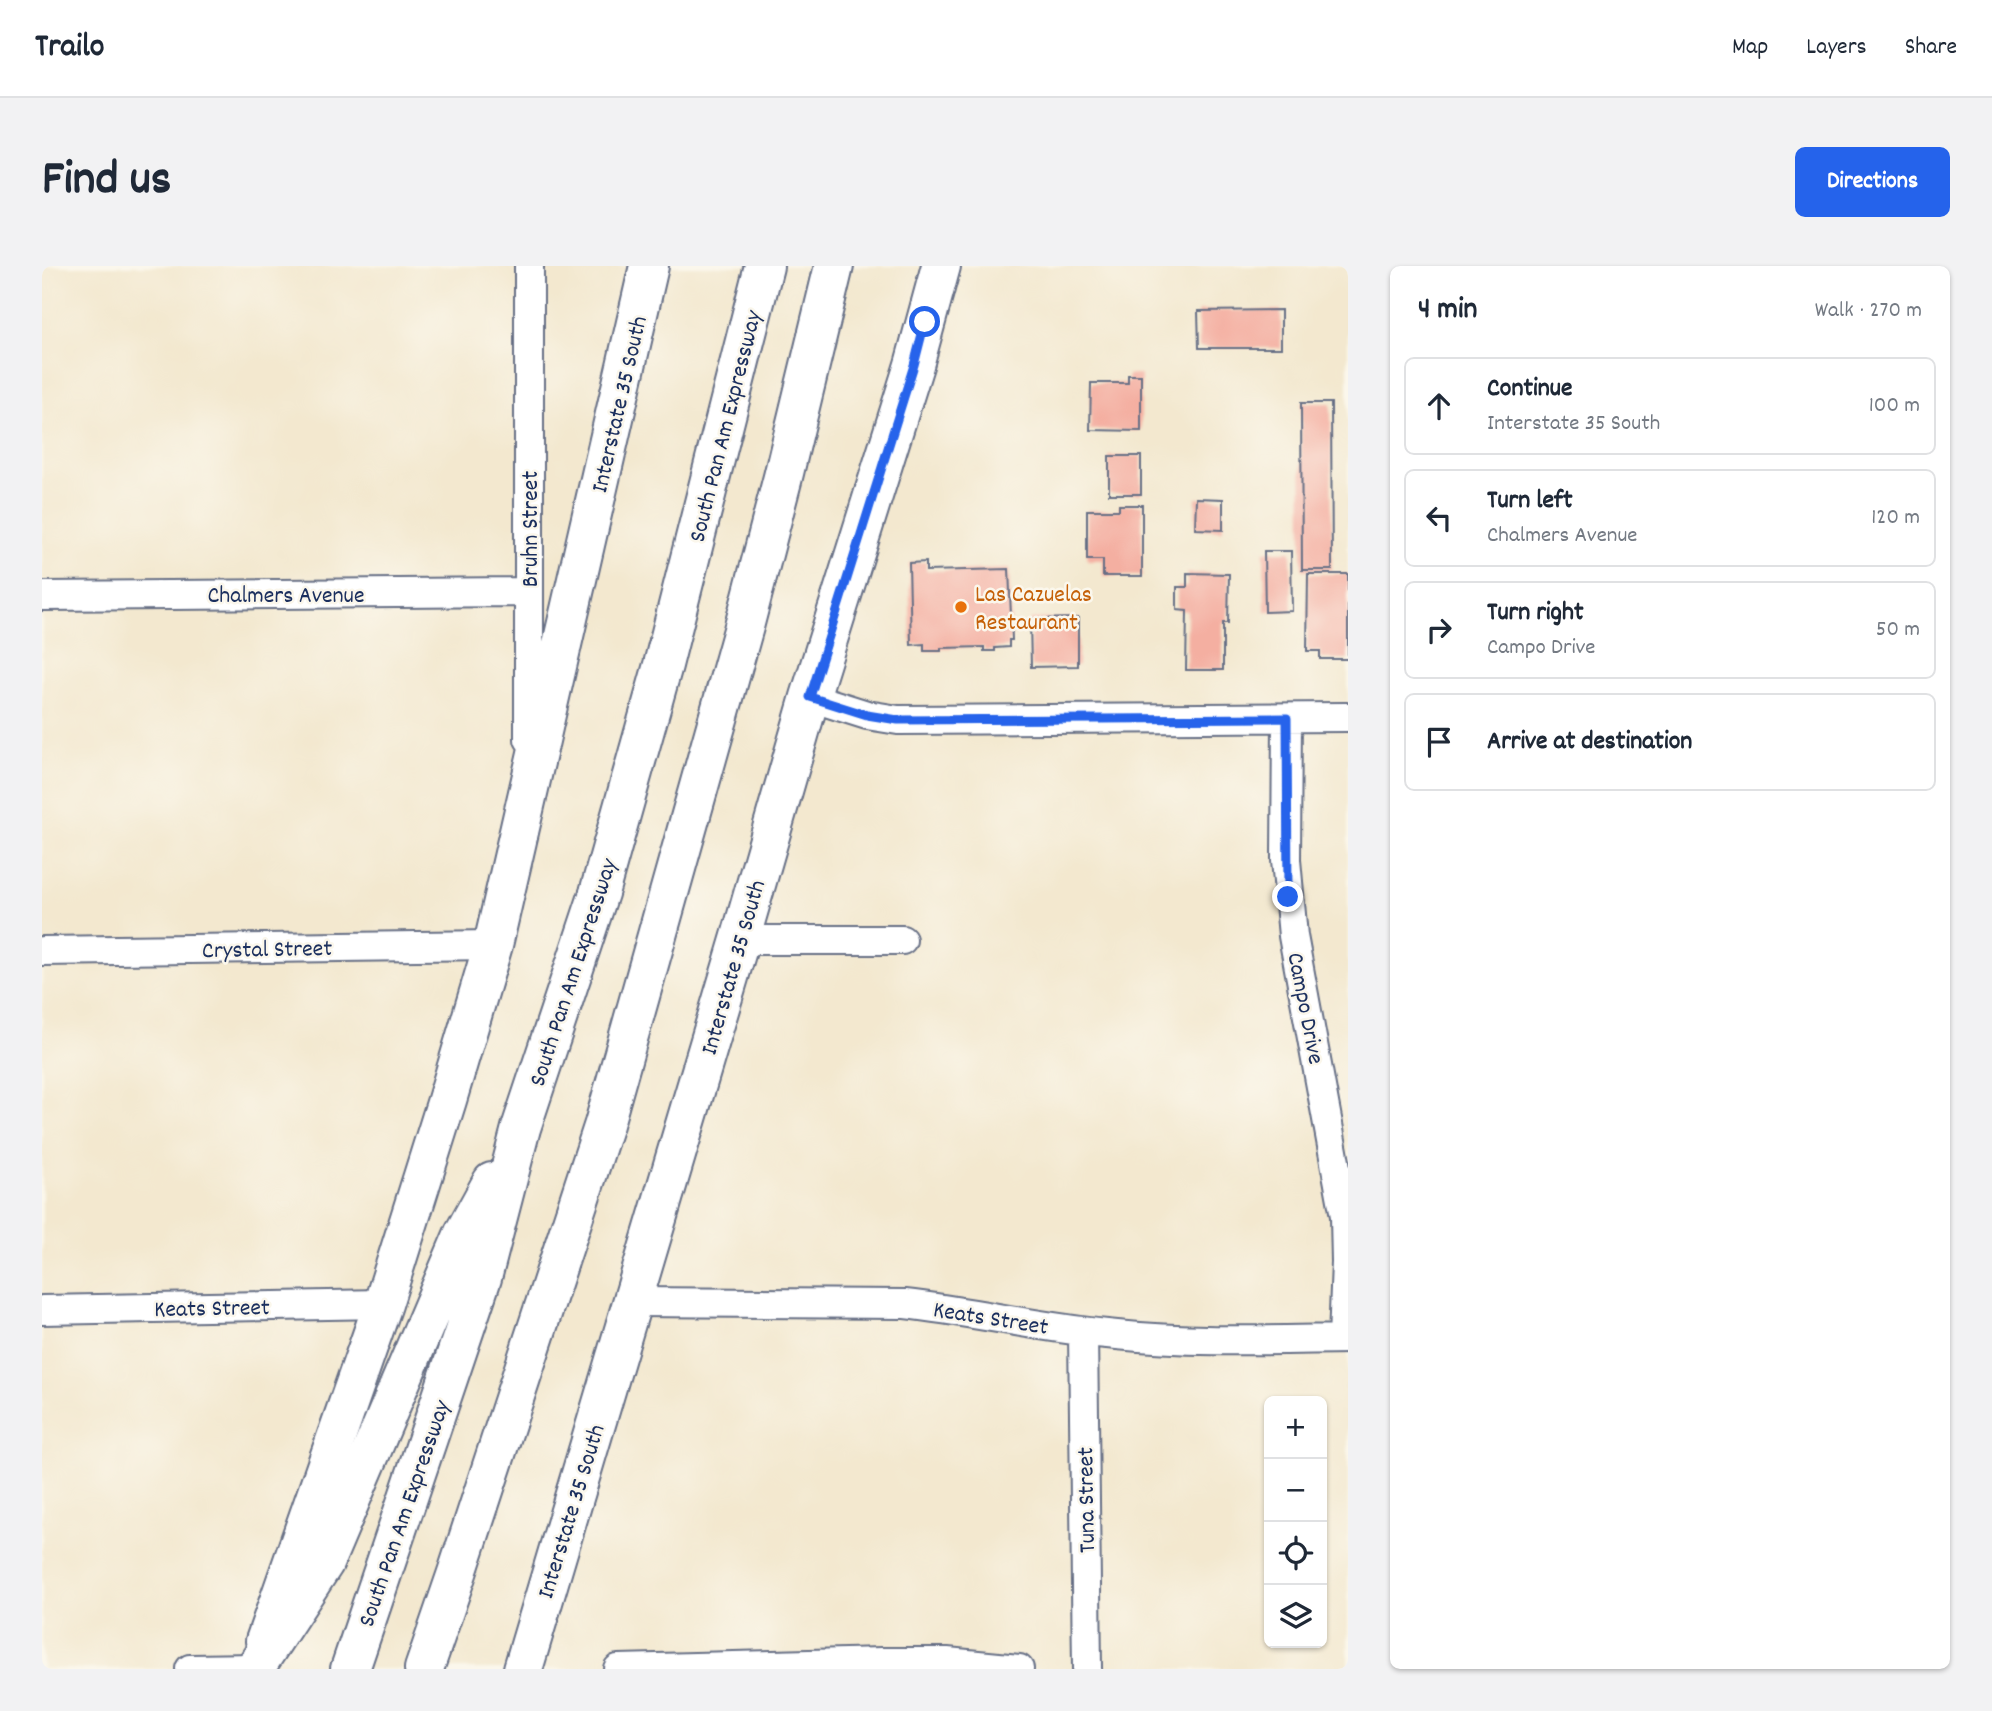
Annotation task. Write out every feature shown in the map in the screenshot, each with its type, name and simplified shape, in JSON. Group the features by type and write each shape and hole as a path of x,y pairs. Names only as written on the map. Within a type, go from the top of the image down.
{"main road":[{"name":"Interstate 35 South","path":"255,1669 383,1304 493,945 649,266"},
{"name":"South Pan Am Expressway","path":"350,1669 482,1279 521,1128 599,893 663,665 724,433 764,266"},
{"path":"424,1669 604,1124 780,491 834,266"},
{"name":"Interstate 35 South","path":"523,1669 810,697 914,365 941,266"},
{"path":"255,1669 324,1563 464,1233 521,1128"}],"street":[{"name":"Bruhn Street","path":"529,266 529,792"},
{"name":"Chalmers Avenue","path":"42,596 529,592"},
{"path":"810,697 867,715 898,720 1348,717"},
{"name":"Campo Drive","path":"1287,718 1288,897 1345,1216 1345,1339"},
{"path":"740,940 902,940"},
{"name":"Crystal Street","path":"42,951 493,945"},
{"name":"Keats Street","path":"633,1302 905,1304 1083,1332 1183,1340 1345,1339"},
{"name":"Keats Street","path":"42,1310 383,1304"},
{"name":"Tuna Street","path":"1083,1332 1087,1669"},
{"path":"618,1669 947,1662 1019,1669"},
{"path":"190,1669 255,1669"}],"building":[{"path":"1281,310 1281,348 1199,348 1198,311"},
{"path":"1128,375 1141,375 1141,431 1090,430 1091,383 1128,383"},
{"path":"1301,403 1331,403 1332,570 1302,570"},
{"path":"1109,456 1141,456 1141,494 1109,494"},
{"path":"1196,498 1223,499 1223,530 1195,529"},
{"path":"1119,505 1142,505 1142,576 1103,576 1103,560 1087,560 1087,510 1119,510"},
{"path":"1264,551 1291,551 1292,611 1265,612"},
{"name":"Las Cazuelas Restaurant","path":"926,562 926,571 1009,569 1012,640 1009,640 1009,647 995,648 995,651 984,651 984,647 924,651 924,644 911,645 909,563"},
{"path":"1187,573 1229,574 1228,623 1223,623 1223,670 1186,670 1187,611 1177,610 1177,587 1187,587"},
{"path":"1308,574 1348,574 1348,659 1320,659 1320,651 1307,651"},
{"path":"1078,618 1078,666 1031,667 1030,619"}],"place":[{"name":"Las Cazuelas Restaurant","path":"961,607"}],"route":[{"path":"925,322 810,697 867,715 898,720 1287,718 1288,897"}]}
